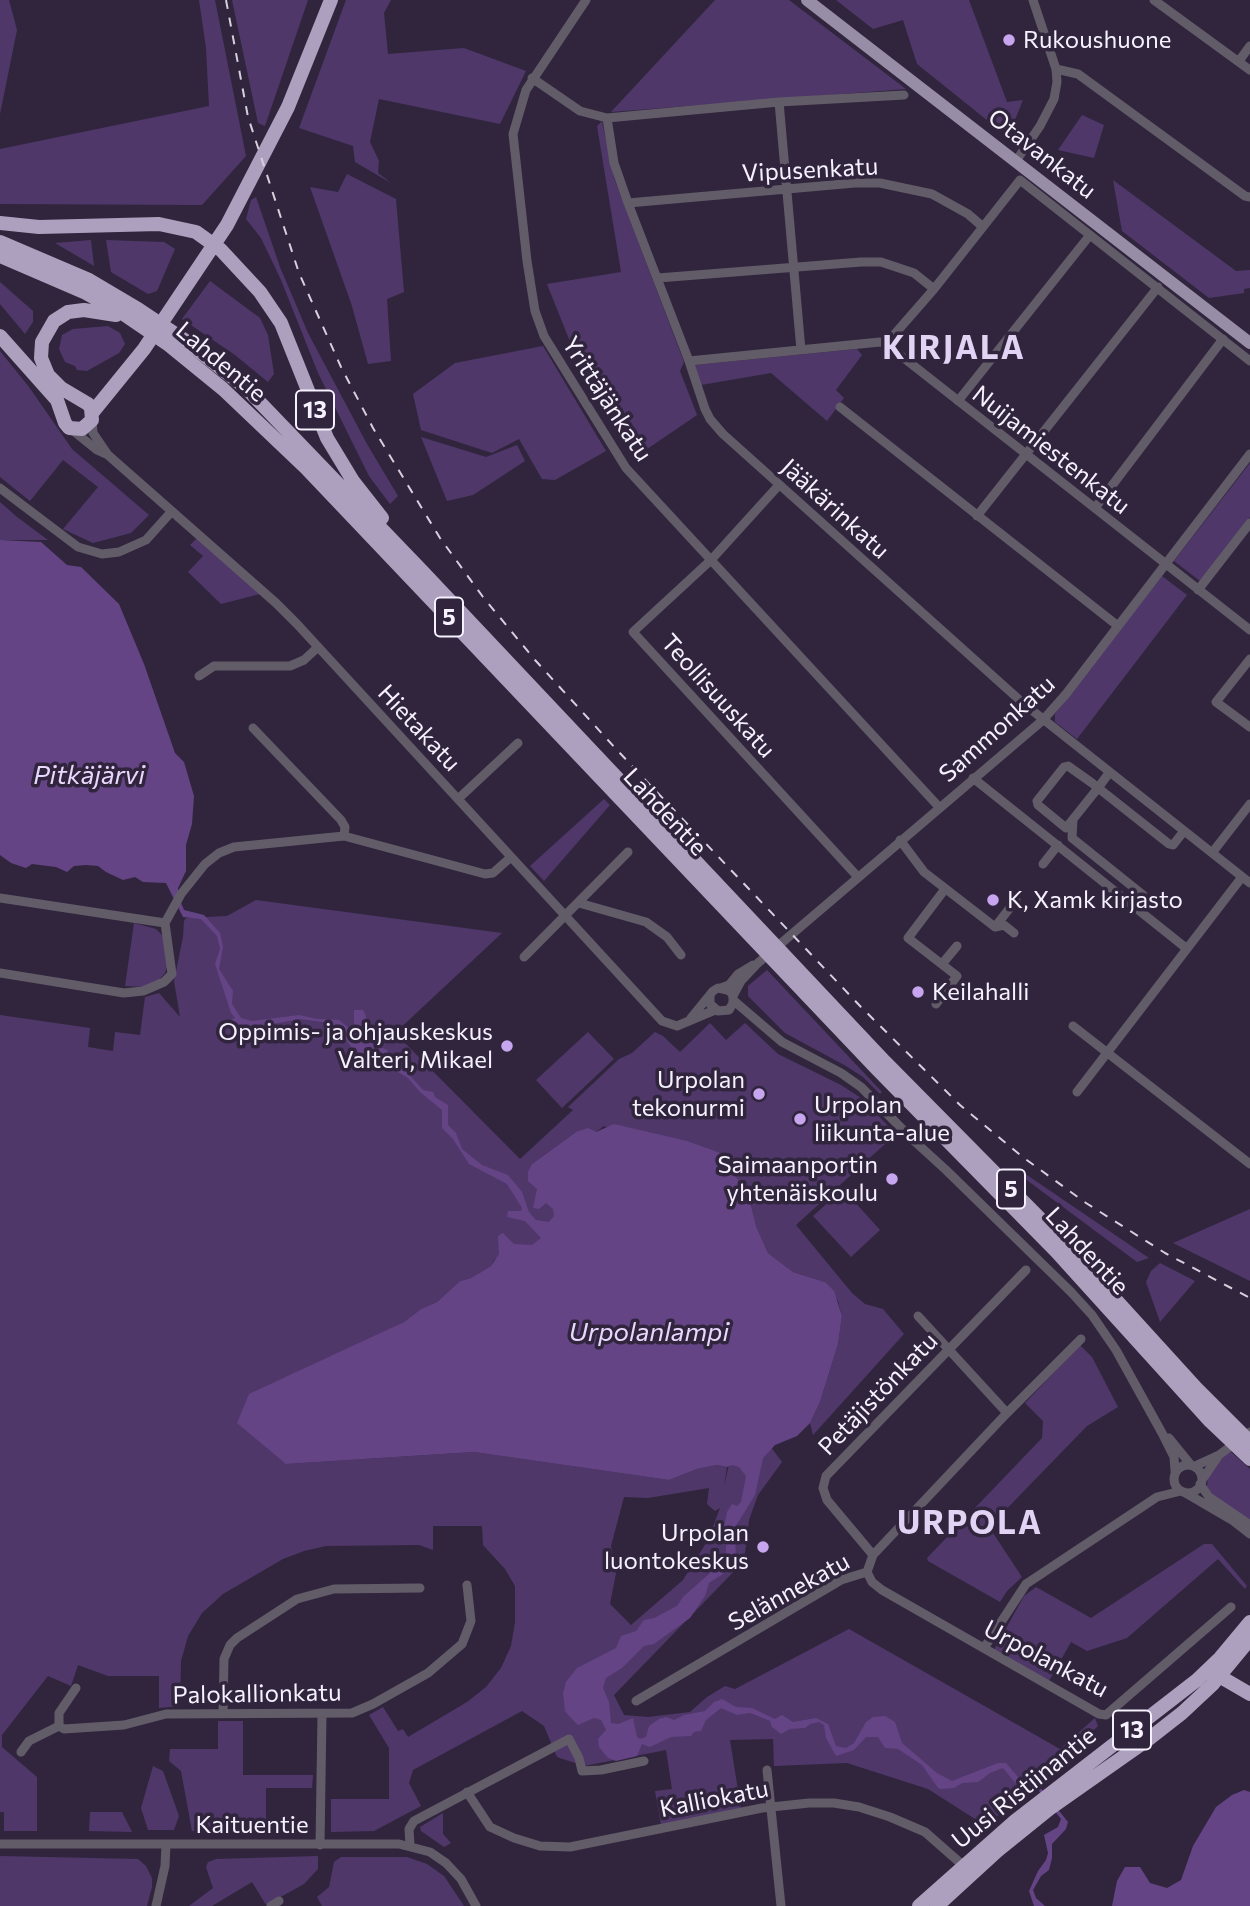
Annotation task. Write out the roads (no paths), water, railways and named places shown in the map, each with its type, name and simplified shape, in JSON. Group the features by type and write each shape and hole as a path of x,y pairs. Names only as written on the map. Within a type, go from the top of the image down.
{"highway":[{"path":"66,423 62,412 68,403 93,398 114,384 144,349 249,183 270,145 303,72 331,0"},
{"path":"0,223 38,227 159,224 196,232 211,242"},
{"name":"Lahdentie","path":"0,242 89,280 138,309 221,367 279,420 785,964 1064,1243 1248,1452"},
{"name":"13","path":"211,242 260,292 276,315 289,338 317,416 340,461 423,572"},
{"name":"Lahdentie","path":"0,256 84,292 125,315 169,345 223,388 306,468 759,936"},
{"path":"92,417 88,404 53,382 43,366 41,350 48,327 60,316 75,310 125,315"},
{"path":"0,336 57,400 66,423 82,429 114,384"},
{"name":"Uusi Ristiinantie","path":"1220,1670 1250,1622"},
{"name":"Uusi Ristiinantie","path":"919,1906 1220,1670 1250,1639"},
{"path":"1220,1670 1250,1685"},
{"path":"1220,1670 1250,1694"},
{"name":"Uusi Ristiinantie","path":"937,1906 968,1870"}],"main road":[{"name":"Otavankatu","path":"807,0 1250,343"}],"street":[{"name":"Yrittäjänkatu","path":"586,0 532,78 518,111 513,134 529,273 544,336 626,468 939,807"},
{"path":"1016,161 1040,126 1054,99 1057,82 1056,69 1033,0"},
{"path":"1154,0 1250,70"},
{"path":"1238,61 1250,46"},
{"path":"1056,69 1078,75 1250,197"},
{"path":"532,78 580,111 607,118 904,94"},
{"path":"779,102 801,350"},
{"name":"Jääkärinkatu","path":"607,118 614,163 710,419 779,485 1043,720 1246,880"},
{"path":"689,360 880,342 886,344 934,289 1020,180 1250,361"},
{"name":"Vipusenkatu","path":"628,203 855,183 905,187 948,201 983,227"},
{"path":"958,401 1090,235"},
{"path":"658,278 881,262 914,273 934,289"},
{"path":"977,516 1158,287"},
{"path":"1096,508 1223,339"},
{"name":"Nuijamiestenkatu","path":"886,344 1250,630"},
{"path":"840,407 1118,626"},
{"name":"Hietakatu","path":"92,417 93,433 108,455 276,603 662,1021 677,1026 715,1010"},
{"name":"Hietakatu","path":"66,423 97,450 108,455"},
{"name":"Sammonkatu","path":"733,998 741,981 758,963 1043,720 1066,694 1250,454"},
{"name":"Teollisuuskatu","path":"779,485 710,560 633,632 857,876"},
{"path":"0,488 78,547 102,554 119,552 146,540 172,511"},
{"path":"1198,590 1250,523"},
{"path":"200,677 214,666 290,666 304,660 318,647"},
{"path":"1250,659 1216,702 1250,727"},
{"path":"253,728 341,820 345,827 345,836"},
{"path":"458,799 518,743"},
{"path":"1109,773 1098,788 1066,828 1037,802 1064,767 1068,766 1098,788 1165,842 1173,845 1184,831"},
{"path":"973,778 1186,948"},
{"path":"1212,853 1250,804"},
{"path":"1073,819 1072,838 1143,895"},
{"path":"0,973 124,993 144,991 164,982 172,974 165,923 173,907 205,864 219,853 234,847 345,836 485,874 493,873 511,857"},
{"path":"900,840 924,872 995,927 1004,925 1011,930"},
{"path":"1043,864 1058,845"},
{"path":"524,957 628,852"},
{"path":"1077,1091 1186,948 1246,880"},
{"path":"936,1004 957,976 908,938 945,889"},
{"path":"0,898 165,923"},
{"path":"995,927 1016,900"},
{"path":"579,903 646,922 667,937 681,955"},
{"path":"942,964 957,946"},
{"name":"Sammonkatu","path":"721,988 729,985 749,966 758,963"},
{"path":"691,1018 715,990 721,988 730,991 733,998 782,1042 841,1073 861,1087 1071,1292 1103,1330 1174,1457 1174,1483 1182,1491 1232,1520 1250,1534"},
{"path":"710,997 710,1004 715,1010 753,1017"},
{"path":"726,1011 732,1007 733,998"},
{"path":"1073,1026 1250,1164"},
{"name":"Petäjistönkatu","path":"873,1555 836,1513 824,1494 824,1482 839,1462 1026,1270"},
{"path":"918,1315 1007,1413"},
{"name":"Selännekatu","path":"636,1701 842,1580 867,1573 873,1555 1081,1339"},
{"path":"984,1648 1026,1584 1157,1497 1181,1466 1193,1466 1219,1455 1250,1432"},
{"path":"1162,1433 1200,1472 1201,1482 1209,1497 1250,1525"},
{"path":"1157,1497 1182,1491 1193,1492 1219,1455"},
{"name":"Urpolankatu","path":"867,1573 872,1582 882,1590 1105,1715 1231,1606"},
{"name":"Palokallionkatu","path":"59,1726 124,1725 166,1714 352,1713 428,1674 462,1644 471,1621 467,1585"},
{"path":"223,1713 224,1659 230,1646 237,1638 284,1607 297,1599 334,1589 420,1588"},
{"path":"21,1752 29,1741 59,1726 59,1713 76,1688"},
{"path":"320,1845 322,1714"},
{"path":"410,1846 410,1829 414,1821 569,1740 579,1758 582,1771 644,1761"},
{"path":"767,1770 781,1906"},
{"name":"Kalliokatu","path":"467,1792 490,1827 540,1846 570,1847 769,1807 834,1803 890,1816 925,1832 968,1870"},
{"name":"Kaituentie","path":"0,1843 410,1846 429,1852 446,1863 461,1879 476,1906"},
{"path":"156,1906 163,1878 166,1844"}],"water":[{"name":"Urpolanlampi","path":"0,540 41,542 67,565 81,567 119,604 144,664 175,753 184,762 194,796 192,824 186,845 186,871 178,888 178,895 184,910 204,915 220,933 223,947 219,969 233,991 232,1004 241,1018 252,1021 299,1015 339,1020 349,1028 354,1027 354,1010 363,1010 366,1016 364,1025 371,1033 375,1045 387,1050 393,1063 405,1070 423,1090 433,1092 435,1097 448,1105 448,1125 456,1133 462,1149 482,1165 508,1175 522,1192 529,1212 536,1220 549,1222 554,1216 553,1209 546,1203 539,1209 533,1208 537,1189 528,1181 528,1172 532,1164 576,1132 588,1128 596,1132 614,1124 687,1141 723,1154 750,1201 756,1226 768,1253 793,1272 825,1282 834,1291 842,1316 838,1344 820,1402 810,1423 797,1436 775,1445 763,1458 755,1495 734,1529 736,1554 723,1574 709,1583 705,1596 690,1618 654,1644 644,1646 622,1668 606,1678 603,1688 609,1702 611,1723 618,1724 633,1718 637,1737 640,1739 646,1737 649,1726 659,1719 666,1717 674,1720 705,1711 714,1702 722,1699 736,1707 752,1708 775,1719 782,1715 793,1722 816,1718 828,1724 836,1746 846,1748 854,1743 866,1722 873,1717 885,1716 895,1722 902,1743 937,1773 952,1781 998,1763 1006,1763 1018,1777 1035,1781 1068,1822 1066,1829 1052,1844 1049,1870 1041,1876 1033,1890 1036,1898 1045,1906 1034,1906 1029,1891 1048,1853 1044,1835 1058,1827 1061,1819 1035,1786 1016,1784 1003,1768 978,1782 941,1789 922,1765 898,1749 885,1748 878,1737 866,1737 854,1750 836,1756 826,1738 824,1725 819,1722 781,1734 772,1727 770,1721 750,1713 737,1715 721,1708 706,1720 701,1731 694,1732 691,1736 671,1737 650,1747 642,1744 637,1756 616,1761 608,1758 599,1747 598,1739 606,1730 601,1720 594,1718 578,1725 565,1711 563,1693 566,1682 577,1668 616,1648 621,1636 636,1631 644,1620 677,1606 683,1597 710,1573 716,1563 726,1556 726,1542 720,1531 732,1504 737,1506 741,1502 746,1476 739,1467 717,1465 697,1469 669,1480 474,1452 286,1464 237,1423 249,1394 404,1322 421,1309 437,1302 460,1281 491,1266 499,1254 498,1236 503,1233 514,1244 532,1245 541,1238 525,1221 507,1217 508,1211 521,1211 522,1208 507,1184 469,1164 453,1139 442,1128 442,1110 408,1078 389,1067 380,1051 362,1055 352,1048 337,1027 330,1023 300,1019 262,1026 231,1026 228,1021 235,1018 215,964 220,949 217,936 201,919 183,917 166,883 143,882 135,877 123,880 98,866 74,866 67,872 56,867 32,864 26,868 11,863 0,855"},
{"path":"1244,1790 1250,1792 1250,1906 1112,1906 1117,1881 1125,1867 1140,1867 1150,1883 1167,1888 1181,1880 1193,1846 1216,1807"}],"railway":[{"path":"226,0 248,117 299,273 341,367 373,428 440,538 483,597 535,660 617,750 861,1007 960,1105 1024,1158 1086,1203 1165,1253 1250,1298"}],"place":[{"name":"Rukoushuone","path":"1009,40"},
{"name":"K, Xamk kirjasto","path":"993,900"},
{"name":"Keilahalli","path":"918,992"},
{"name":"Oppimis- ja ohjauskeskus Valteri, Mikael","path":"507,1046"},
{"name":"Urpolan tekonurmi","path":"759,1094"},
{"name":"Urpolan liikunta-alue","path":"800,1119"},
{"name":"Saimaanportin yhtenäiskoulu","path":"892,1179"},
{"name":"Urpolan luontokeskus","path":"763,1547"}],"district":[{"name":"KIRJALA","path":"954,348"},
{"name":"URPOLA","path":"970,1523"}],"water label":[{"name":"Pitkäjärvi","path":"89,775"}]}
